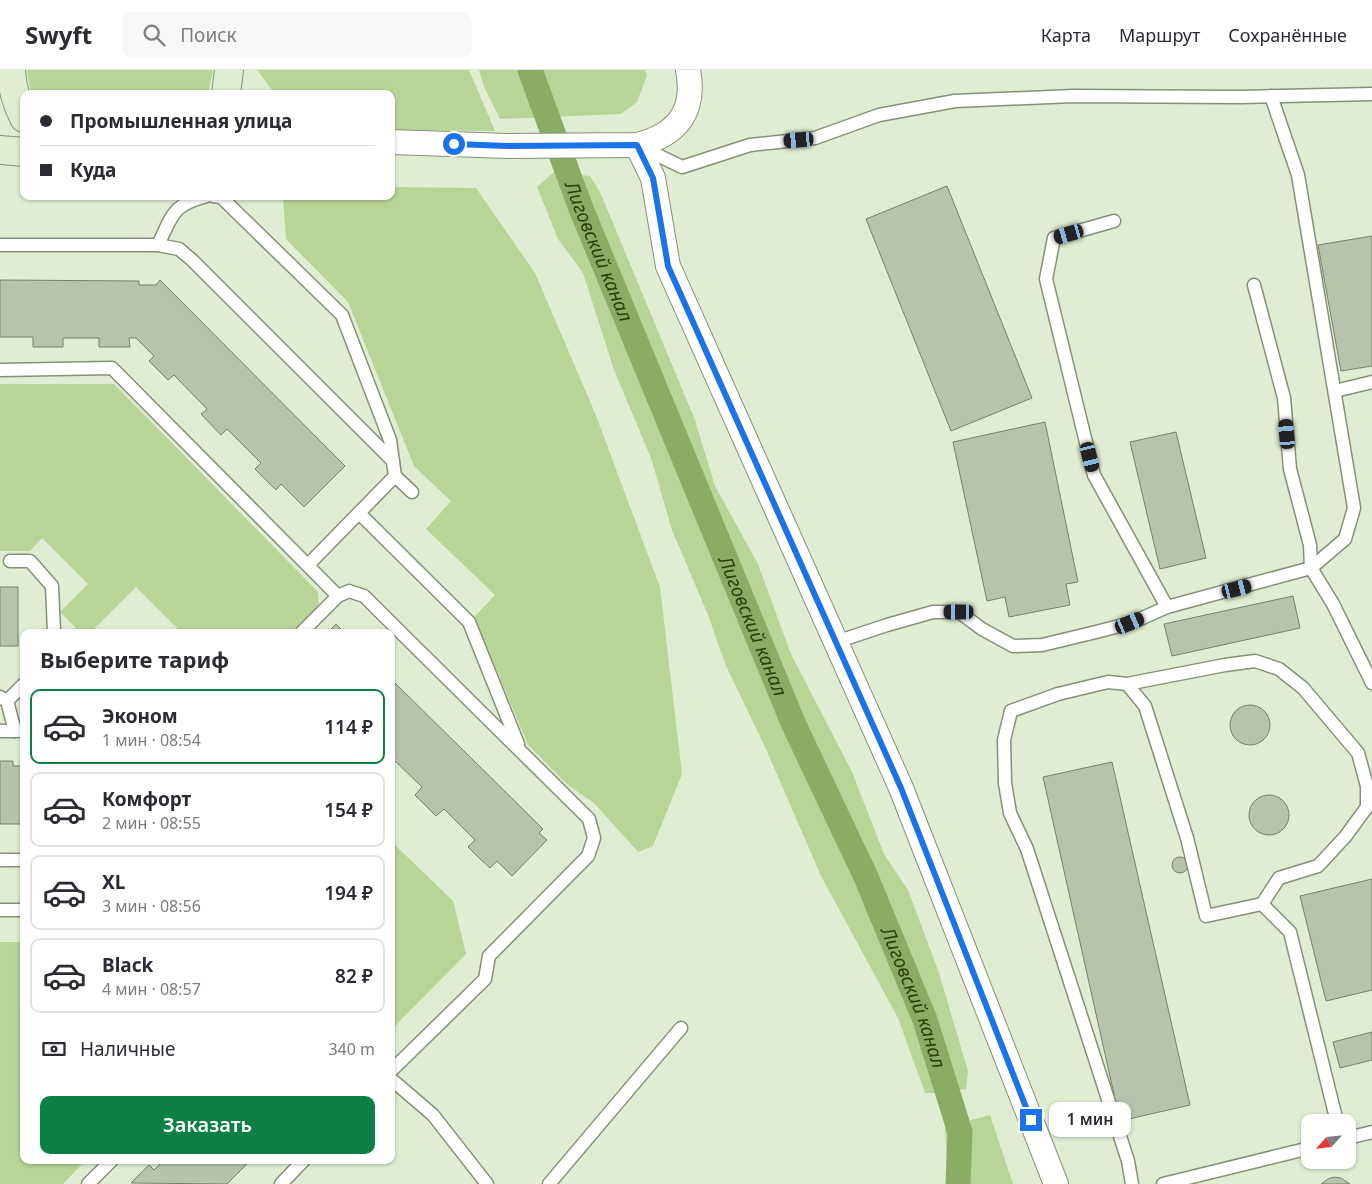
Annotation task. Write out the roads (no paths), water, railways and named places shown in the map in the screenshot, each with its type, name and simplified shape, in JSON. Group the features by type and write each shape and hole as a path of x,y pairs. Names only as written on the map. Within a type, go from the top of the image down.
{"street":[{"path":"11,70 12,82 20,109"},
{"path":"395,142 508,146 583,146 637,145 654,141 680,121 688,105 690,92 688,70"},
{"path":"637,145 653,178 668,266 901,788 1056,1184"},
{"path":"0,150 20,152"}],"lane":[{"path":"637,145 682,167 750,144 815,138 879,116 955,101 1073,96 1372,94"},
{"path":"836,642 887,624 933,612 959,612 982,629 1014,646 1042,645 1130,623 1167,607 1311,568 1345,539 1354,508 1335,391 1298,175 1271,96"},
{"path":"158,244 171,217 180,206 193,200"},
{"path":"224,200 342,315 390,440 395,476 412,492"},
{"path":"1114,221 1054,238 1046,279 1094,475 1167,607"},
{"path":"0,245 158,244 179,249 393,461"},
{"path":"1254,285 1284,398 1290,469 1310,545 1311,568 1333,604 1372,683"},
{"path":"0,370 112,368 338,596"},
{"path":"1335,391 1372,382"},
{"path":"308,566 395,476"},
{"path":"359,513 469,622 520,749"},
{"path":"10,560 30,561 52,586 54,629"},
{"path":"305,629 338,596 349,591 364,596 589,819 594,838 588,856 489,956 485,979 395,1066"},
{"path":"1127,684 1145,706 1187,838 1206,916 1262,904 1279,878 1318,866 1345,837 1367,807 1367,786 1358,753 1303,688 1280,669 1255,661 1127,684 1108,682 1058,694 1011,711 1004,740 1005,783 1010,813 1027,849 1128,1161 1132,1184"},
{"path":"0,731 20,731 3,699 20,687"},
{"path":"0,860 20,860"},
{"path":"1262,904 1290,932 1335,1114"},
{"path":"0,910 20,910"},
{"path":"549,1184 680,1028"},
{"path":"395,1082 433,1115 487,1184"},
{"path":"1356,1136 1372,1132"},
{"path":"1164,1184 1301,1150"},
{"path":"88,1184 108,1164"},
{"path":"281,1184 300,1164"}],"waterway":[{"name":"Лиговский канал","path":"530,70 580,206 794,725 866,877 925,1020 960,1132 958,1184"}]}
